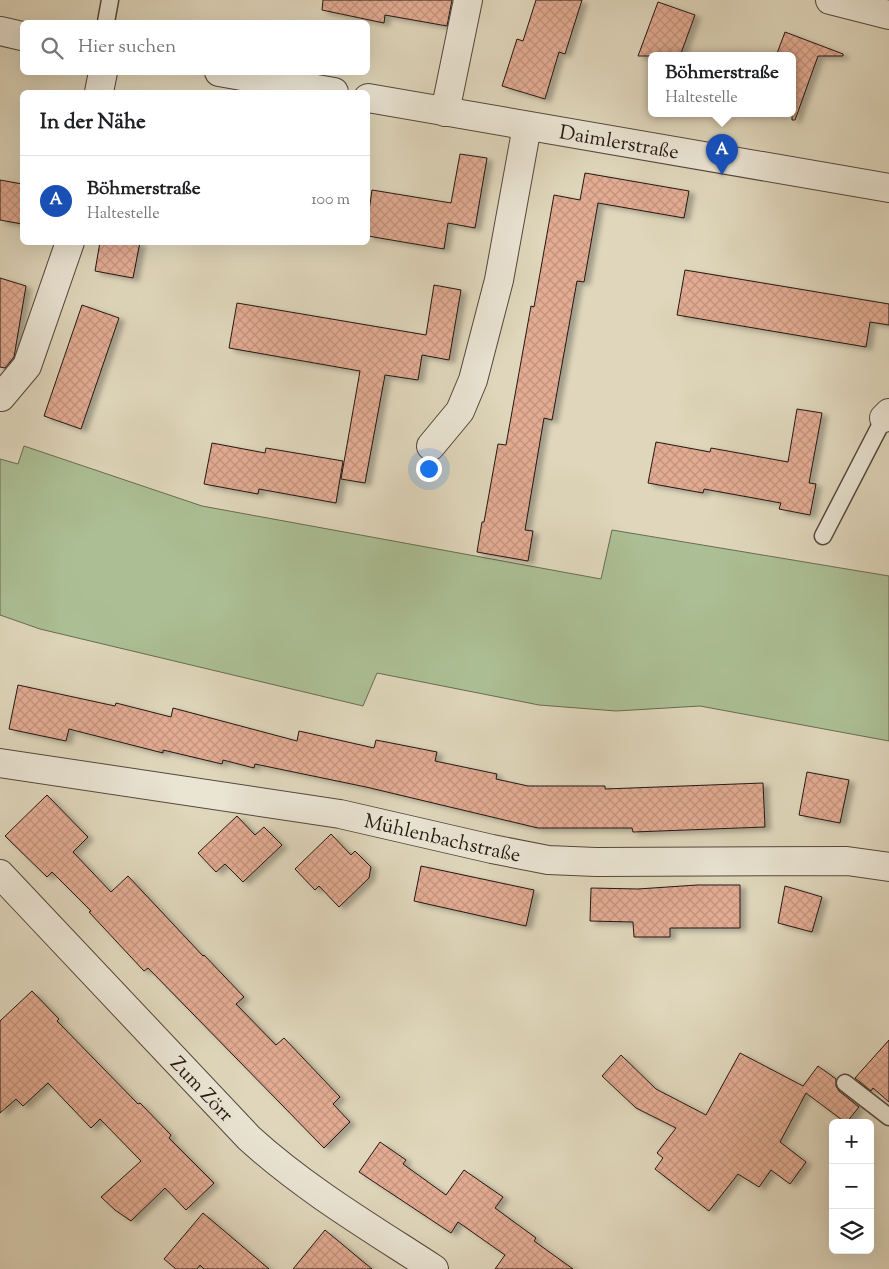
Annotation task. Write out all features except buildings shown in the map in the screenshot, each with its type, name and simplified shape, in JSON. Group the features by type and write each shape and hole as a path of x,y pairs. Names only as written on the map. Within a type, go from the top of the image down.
{"street":[{"path":"445,112 468,0"},
{"path":"830,0 889,15"},
{"path":"0,31 20,36"},
{"path":"99,90 102,75"},
{"path":"236,75 322,90"},
{"name":"Daimlerstraße","path":"370,98 889,188"},
{"path":"431,446 460,411 473,380 499,280 527,126"},
{"path":"0,397 27,366 69,245"},
{"name":"Mühlenbachstraße","path":"0,763 340,814 548,860 596,862 847,861 889,867"},
{"name":"Zum Zörr","path":"0,874 249,1138 273,1160 304,1183 434,1269"}],"lane":[{"path":"106,20 110,0"},
{"path":"823,536 887,416"},
{"path":"845,1083 889,1117"}],"green space":[{"path":"24,446 202,506 601,579 612,530 889,576 889,741 700,706 616,711 539,705 377,673 363,706 40,629 0,615 0,459 18,464"}],"place":[{"name":"Böhmerstraße","path":"722,175"}]}
